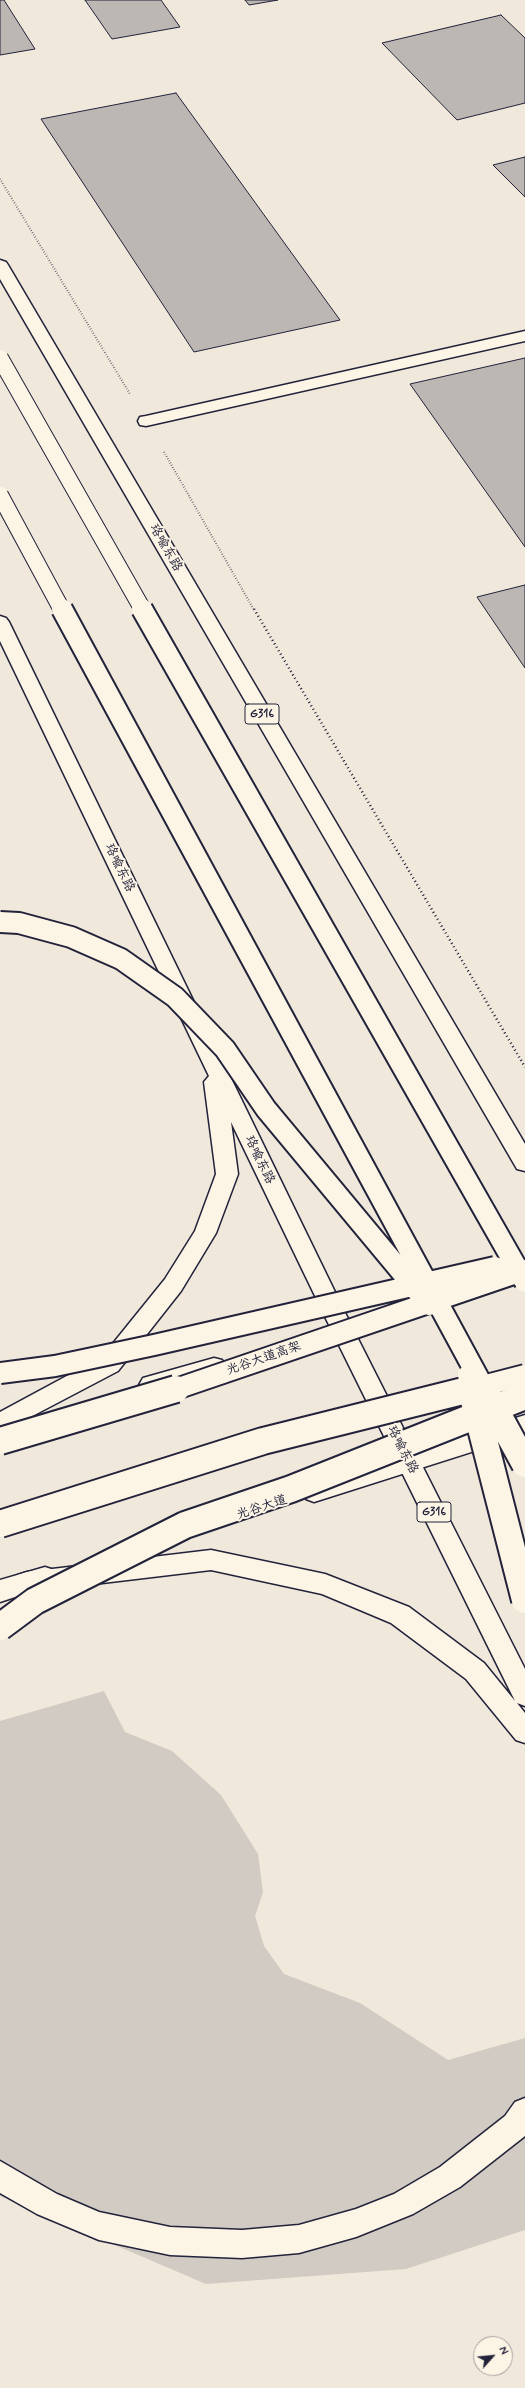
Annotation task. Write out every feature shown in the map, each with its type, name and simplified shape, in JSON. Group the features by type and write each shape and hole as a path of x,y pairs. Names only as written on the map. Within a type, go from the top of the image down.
{"main road":[{"name":"珞喻东路","path":"0,265 525,1163"},
{"path":"146,421 525,336"},
{"path":"0,358 525,1282"},
{"path":"0,495 525,1464"},
{"name":"珞喻东路","path":"0,622 342,1329 525,1695"},
{"path":"0,922 19,923 71,937 121,959 175,997 225,1050 266,1109 460,1344 525,1600"},
{"path":"0,1423 110,1364 173,1285 205,1233 227,1174 213,1064"},
{"path":"508,1134 525,1148"},
{"path":"0,1373 55,1366 154,1345 525,1260"},
{"name":"光谷大道高架","path":"0,1442 175,1389 525,1270"},
{"path":"0,1429 342,1329 525,1273"},
{"path":"0,1524 263,1441 525,1375"},
{"path":"0,1627 35,1601 185,1526 291,1489 525,1396"},
{"name":"光谷大道","path":"0,1591 525,1425"},
{"path":"27,1582 211,1560 261,1568 325,1584 400,1615 475,1671 525,1732"},
{"path":"0,2175 11,2184 47,2204 99,2226 170,2241 242,2244 299,2239 356,2223 410,2200 450,2178 515,2126 525,2112"}],"path":[{"path":"0,180 146,421 288,668 525,1067"}],"shaded area":[{"path":"104,1691 125,1732 172,1751 221,1795 258,1854 263,1892 255,1916 264,1946 284,1974 360,2003 448,2060 525,2038 525,2230 406,2269 206,2284 0,2196 0,1721"}],"building":[{"path":"0,0 4,0 35,49 0,55"},
{"path":"85,0 161,0 180,27 112,39"},
{"path":"245,0 278,0 249,5"},
{"path":"501,15 525,38 525,103 457,120 382,43"},
{"path":"176,93 340,320 194,352 41,119"},
{"path":"525,157 525,197 493,165"},
{"path":"525,358 525,547 410,384"},
{"path":"525,585 525,668 477,597"}]}
